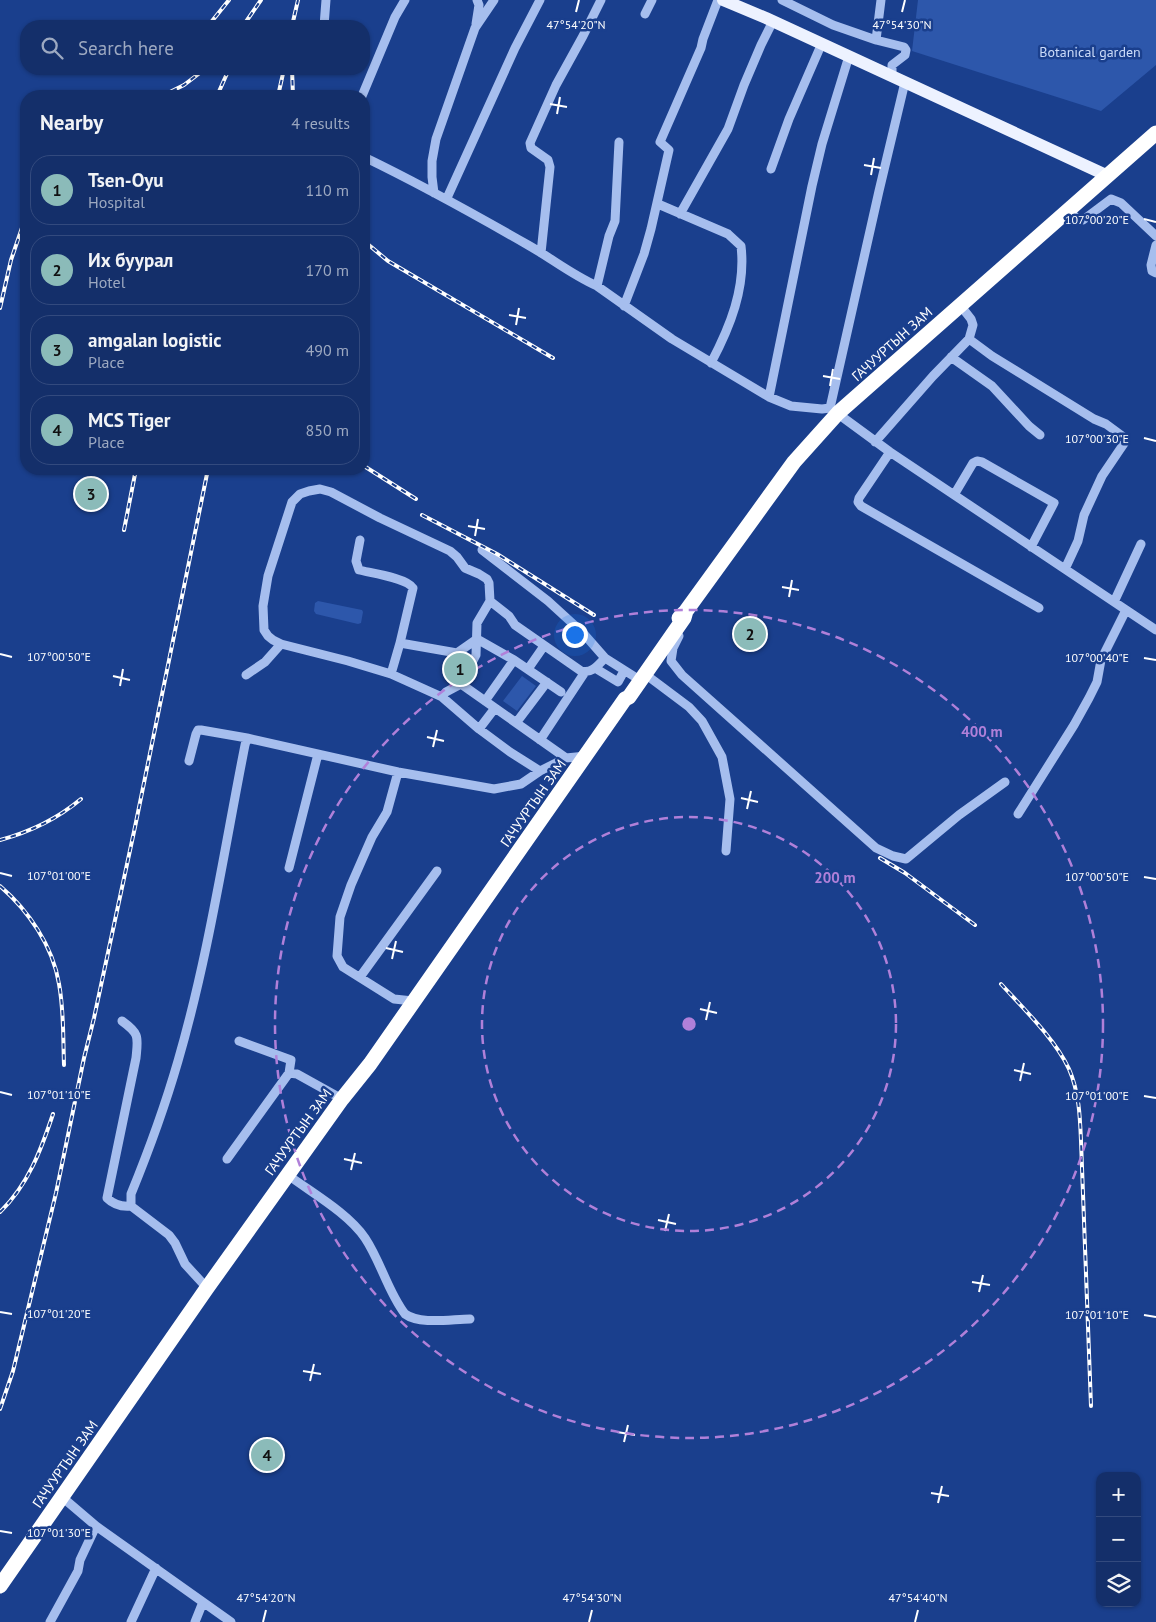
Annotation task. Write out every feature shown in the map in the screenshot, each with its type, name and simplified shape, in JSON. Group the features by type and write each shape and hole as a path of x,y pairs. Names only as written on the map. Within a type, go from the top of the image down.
{"highway":[{"name":"ГАЧУУРТЫН ЗАМ","path":"0,1586 206,1288 342,1099 370,1064 625,699 630,697 635,674 688,613 794,462 834,410 1069,212 1156,133"}],"main road":[{"path":"723,0 773,21 1108,176"}],"street":[{"path":"324,20 326,0"},
{"path":"365,90 395,17 405,0"},
{"path":"434,193 432,161 436,139 476,28 479,6 477,0"},
{"path":"476,28 494,0"},
{"path":"447,198 515,48 540,0"},
{"path":"542,253 550,167 548,160 531,148 530,143 556,84 601,0"},
{"path":"645,14 652,0"},
{"path":"624,306 644,254 658,204 669,150 660,142 718,0"},
{"path":"782,0 829,23 876,40 906,48 905,54 892,65 892,76"},
{"path":"876,40 881,0"},
{"path":"680,214 728,129 747,77 773,21"},
{"path":"771,169 789,119 822,44"},
{"path":"769,397 812,186 822,144 848,56"},
{"path":"834,410 872,219 905,82"},
{"path":"597,286 616,215 619,142"},
{"path":"370,160 447,198 542,253 584,281 597,286 711,363 769,397 791,406 834,410 875,442 1156,630"},
{"path":"1069,212 1079,220 1083,220 1111,199 1116,200 1156,236"},
{"path":"658,204 728,234 741,246 743,263 738,300 722,342 711,363"},
{"path":"1156,245 1151,264 1152,271 1156,273"},
{"path":"875,442 919,391 969,339 973,325 971,319 960,305"},
{"path":"969,339 992,356 1094,419 1106,424 1125,438 1125,442 1102,476 1084,515 1078,541 1065,569"},
{"path":"951,357 992,386 1029,426 1040,435"},
{"path":"890,452 858,502 1038,608"},
{"path":"954,495 973,463 977,461 1054,503 1031,547"},
{"path":"442,698 446,692 460,684 476,655 477,623 490,601 487,579 465,568 457,556 450,551 380,518 331,492 320,489 300,494 292,502 265,588 263,606 264,630 268,636 281,644 391,674 442,698 479,729 540,771"},
{"path":"360,540 356,561 359,570 403,581 411,584 413,588 391,674"},
{"path":"1114,602 1141,544"},
{"path":"482,550 548,601 605,658 689,707 702,721 722,757 730,799 726,851"},
{"path":"490,601 509,616 515,625 581,671 591,671 605,658"},
{"path":"1018,814 1089,698 1097,682 1100,660 1126,610"},
{"path":"688,613 673,648 671,661 676,668 876,848 893,856 906,859 959,815 1006,782"},
{"path":"400,643 457,653 477,638"},
{"path":"477,638 514,660 561,692"},
{"path":"246,675 265,662 281,644"},
{"path":"528,669 544,646"},
{"path":"485,701 514,660"},
{"path":"595,668 618,682 635,674"},
{"path":"540,740 585,672"},
{"path":"516,723 547,682"},
{"path":"460,684 566,758"},
{"path":"479,729 495,708"},
{"path":"189,761 198,730 247,738 398,772 494,789 521,784 540,771 566,758 586,756"},
{"path":"131,1206 131,1194 166,1102 195,996 244,745 247,738"},
{"path":"289,868 318,754"},
{"path":"398,772 387,812 372,837 351,885 340,918 336,956 343,967 394,999 413,1001"},
{"path":"360,977 437,871"},
{"path":"122,1021 134,1030 138,1038 136,1058 107,1198 112,1204 131,1206 169,1235 175,1243 184,1264 206,1288"},
{"path":"227,1159 289,1073 291,1060 239,1041"},
{"path":"289,1073 297,1074 342,1099"},
{"path":"288,1174 355,1225 376,1257 405,1314 419,1320 470,1319"},
{"path":"62,1497 96,1526 231,1622"},
{"path":"50,1622 78,1571 80,1560 96,1526"},
{"path":"131,1622 156,1568"},
{"path":"195,1622 203,1602"}],"green space":[{"name":"Botanical garden","path":"918,0 1156,0 1156,65 1101,111 912,51"},
{"path":"318,601 362,610 361,623 358,624 316,614 314,611 315,603"},
{"path":"522,676 536,686 517,711 503,701"}],"railway":[{"path":"213,20 229,0"},
{"path":"247,20 261,0"},
{"path":"293,20 298,0"},
{"path":"174,90 197,75"},
{"path":"220,90 226,75"},
{"path":"279,90 283,75"},
{"path":"292,75 293,90"},
{"path":"0,308 11,260 20,234"},
{"path":"370,246 388,261 553,358"},
{"path":"370,470 416,499"},
{"path":"124,530 135,475"},
{"path":"0,1409 13,1371 56,1193 135,827 207,475"},
{"path":"422,515 497,554 594,615"},
{"path":"0,840 43,824 81,799"},
{"path":"880,858 905,873 975,925"},
{"path":"0,886 20,906 38,930 51,956 61,994 64,1065"},
{"path":"1001,984 1056,1046 1069,1069 1077,1095 1081,1132 1091,1406"},
{"path":"0,1212 10,1202 26,1179 44,1141 53,1114"}],"place":[{"name":"amgalan logistic","path":"91,494"},
{"name":"Их буурал","path":"750,634"},
{"name":"Tsen-Oyu","path":"460,669"},
{"name":"MCS Tiger","path":"267,1455"}]}
